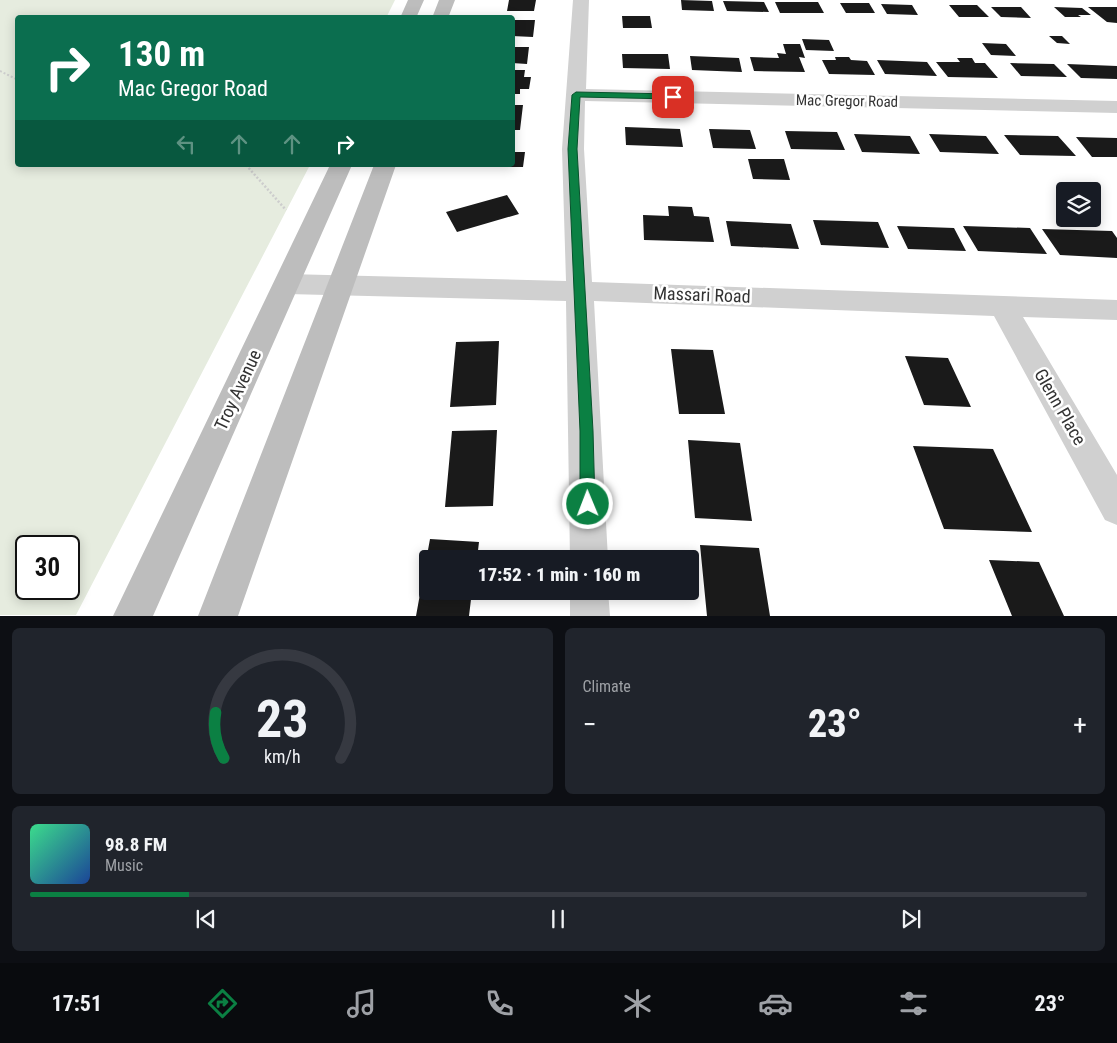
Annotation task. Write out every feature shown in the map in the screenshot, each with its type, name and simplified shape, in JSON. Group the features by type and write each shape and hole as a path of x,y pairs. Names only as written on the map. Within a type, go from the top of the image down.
{"main road":[{"path":"409,15 416,0"},
{"path":"441,15 447,0"},
{"name":"Troy Avenue","path":"133,616 340,167"},
{"path":"218,616 384,167"}],"street":[{"path":"581,0 573,149 586,431 589,550"},
{"name":"Mac Gregor Road","path":"576,95 1117,107"},
{"name":"Massari Road","path":"287,284 579,291 1117,310"},
{"name":"Glenn Place","path":"1003,307 1117,508"},
{"path":"590,600 590,616"}],"path":[{"path":"0,71 15,78"},
{"path":"248,167 286,210"}],"shaded area":[{"path":"0,0 395,0 388,15 15,15 15,167 309,167 76,615 0,615"}],"building":[{"path":"509,0 536,0 534,11 507,11"},
{"path":"681,0 712,1 714,11 682,10"},
{"path":"723,1 764,2 769,12 727,11"},
{"path":"775,2 818,2 824,13 780,13"},
{"path":"840,3 869,3 875,13 846,13"},
{"path":"881,4 912,5 918,15 887,14"},
{"path":"949,5 977,5 989,17 959,17"},
{"path":"991,7 1021,7 1031,18 1001,17"},
{"path":"1054,7 1082,8 1091,15 1065,17"},
{"path":"1088,7 1117,7 1117,23 1107,22"},
{"path":"622,16 650,16 652,28 623,28"},
{"path":"515,20 535,20 533,37 515,36"},
{"path":"1049,36 1062,36 1070,44 1057,43"},
{"path":"802,39 829,40 834,51 806,50"},
{"path":"982,43 1006,44 1016,56 991,55"},
{"path":"783,44 800,44 805,58 799,57 805,72 754,71 750,57 779,58 777,53 786,54"},
{"path":"515,47 529,47 527,64 515,63"},
{"path":"622,54 668,54 670,69 623,68"},
{"path":"690,56 739,58 742,72 692,70"},
{"path":"835,57 849,57 851,60 867,61 875,75 829,74 822,60 836,60"},
{"path":"957,58 972,58 975,63 985,63 998,78 948,77 936,62 960,62"},
{"path":"877,60 927,62 937,76 885,74"},
{"path":"1010,63 1054,64 1067,77 1021,76"},
{"path":"1067,64 1117,66 1117,79 1081,78"},
{"path":"515,70 525,70 524,77 531,77 529,89 520,89 520,94 515,94"},
{"path":"515,105 523,105 520,130 515,130"},
{"path":"625,127 680,129 683,147 626,145"},
{"path":"709,129 750,130 756,149 713,148"},
{"path":"785,131 837,132 845,150 791,149"},
{"path":"854,134 910,136 920,154 862,152"},
{"path":"929,134 986,136 999,154 940,152"},
{"path":"1004,135 1058,136 1076,156 1020,155"},
{"path":"1076,137 1117,138 1117,157 1092,157"},
{"path":"515,152 525,152 523,167 515,167"},
{"path":"748,159 784,159 790,180 753,179"},
{"path":"507,195 519,214 457,232 446,212"},
{"path":"668,206 692,207 694,216 709,217 714,242 644,240 643,215 669,216"},
{"path":"813,220 878,222 889,248 821,245"},
{"path":"726,221 791,224 799,249 731,246"},
{"path":"897,226 954,228 966,251 908,249"},
{"path":"963,226 1030,228 1047,254 978,251"},
{"path":"1042,229 1112,231 1117,238 1117,258 1060,255"},
{"path":"499,341 496,405 450,407 456,342"},
{"path":"671,349 713,350 725,414 679,414"},
{"path":"905,356 948,358 971,407 924,405"},
{"path":"497,430 493,506 445,507 452,431"},
{"path":"688,440 740,443 752,521 695,518"},
{"path":"913,446 993,449 1032,532 944,529"},
{"path":"430,539 479,542 478,550 428,550"},
{"path":"700,545 759,548 770,616 707,616"},
{"path":"989,560 1039,562 1064,616 1012,616"},
{"path":"419,600 471,600 469,616 416,616"}],"route":[{"path":"588,504 573,149 576,95 673,97"}]}
